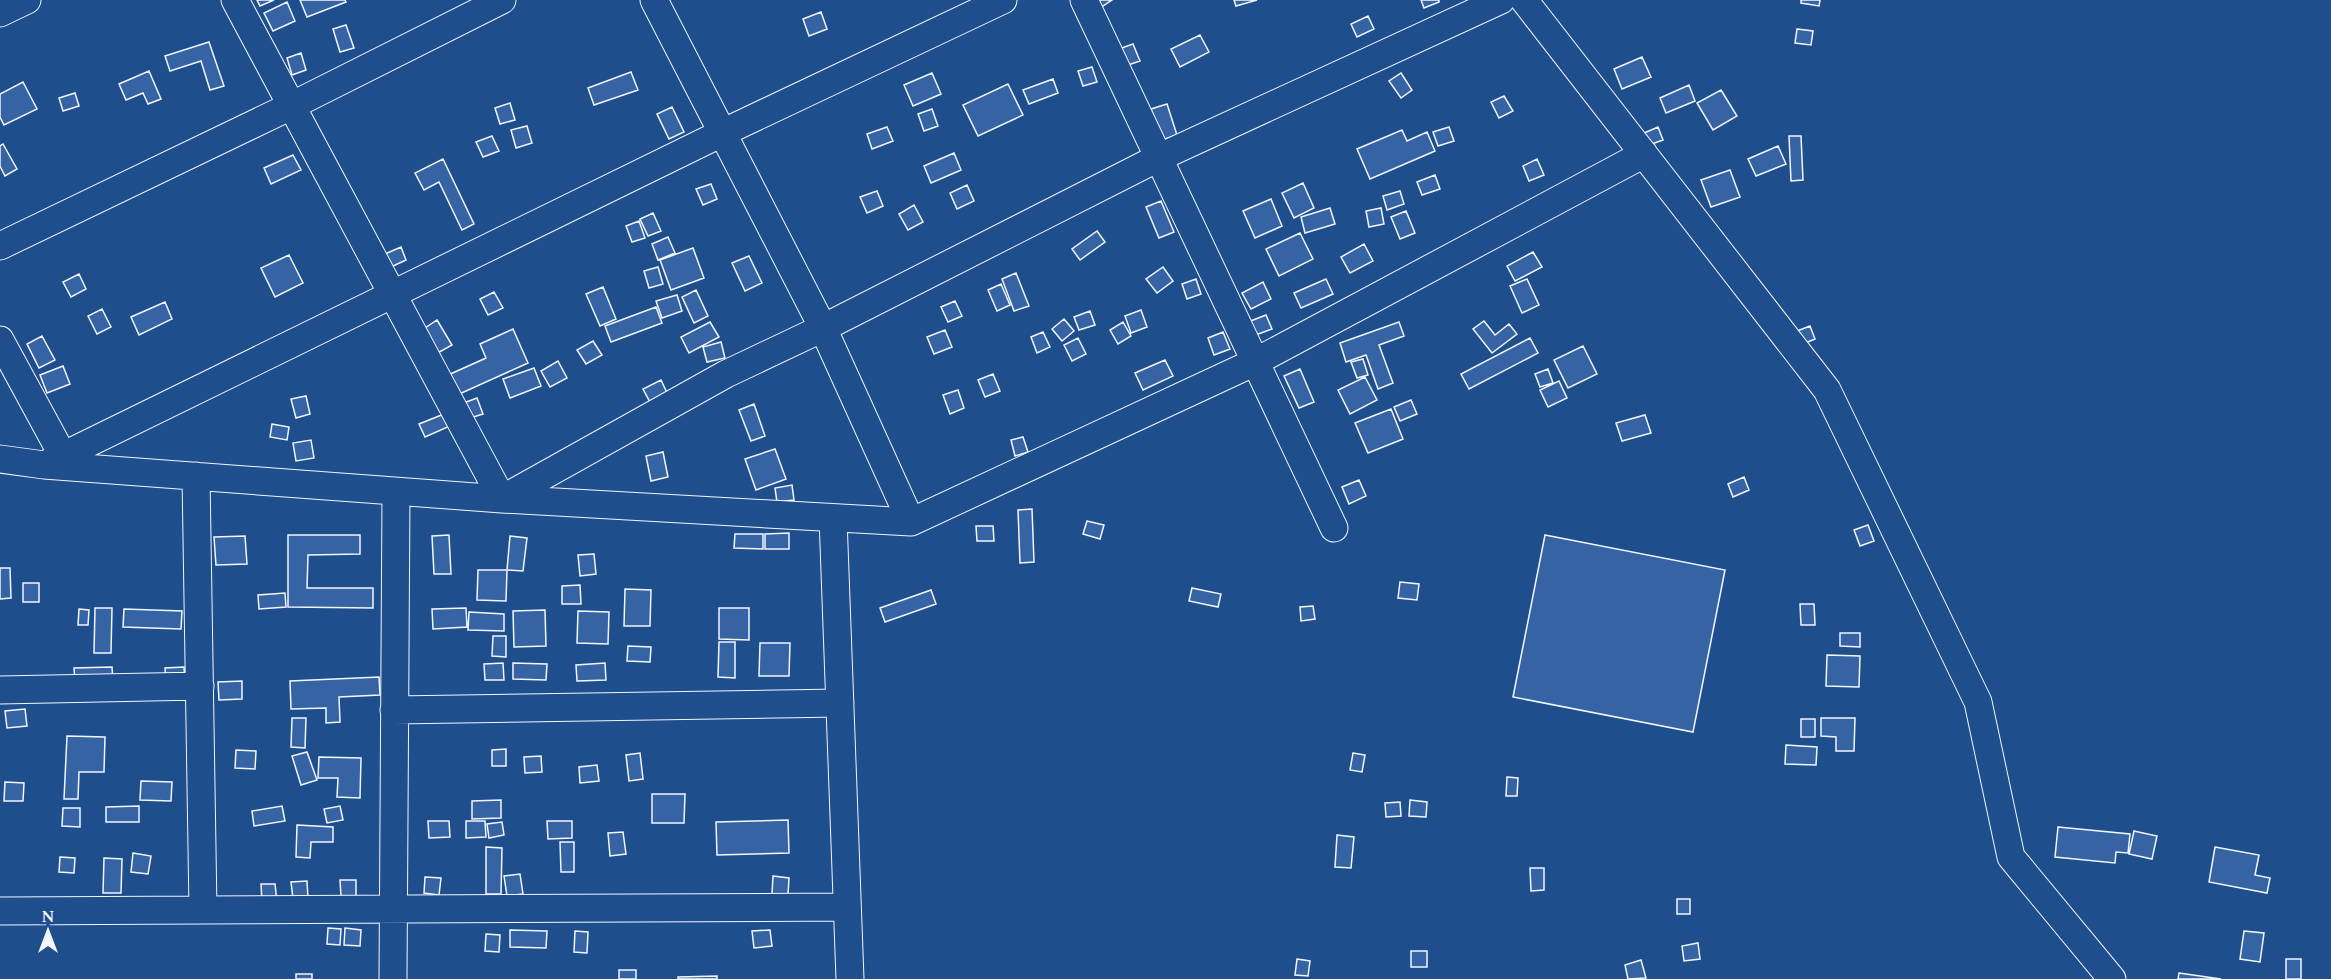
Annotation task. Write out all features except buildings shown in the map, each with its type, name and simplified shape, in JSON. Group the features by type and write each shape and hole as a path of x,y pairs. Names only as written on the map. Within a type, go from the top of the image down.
{"street":[{"path":"0,13 27,0"},
{"path":"234,0 502,500"},
{"path":"0,246 291,106 502,0"},
{"path":"654,0 823,328 911,522"},
{"path":"54,460 722,133 1003,0"},
{"path":"1084,0 1334,528"},
{"path":"502,500 726,374 823,328 1158,158 1501,0"},
{"path":"1524,0 1827,390 1978,702 2012,857 2116,979"},
{"path":"0,459 54,460 196,476 502,500 911,522 1255,362 1644,154"},
{"path":"0,340 54,460"},
{"path":"196,476 203,910"},
{"path":"393,979 396,492"},
{"path":"832,518 850,979"},
{"path":"0,690 200,686"},
{"path":"394,710 840,703"},
{"path":"0,911 847,907"}]}
